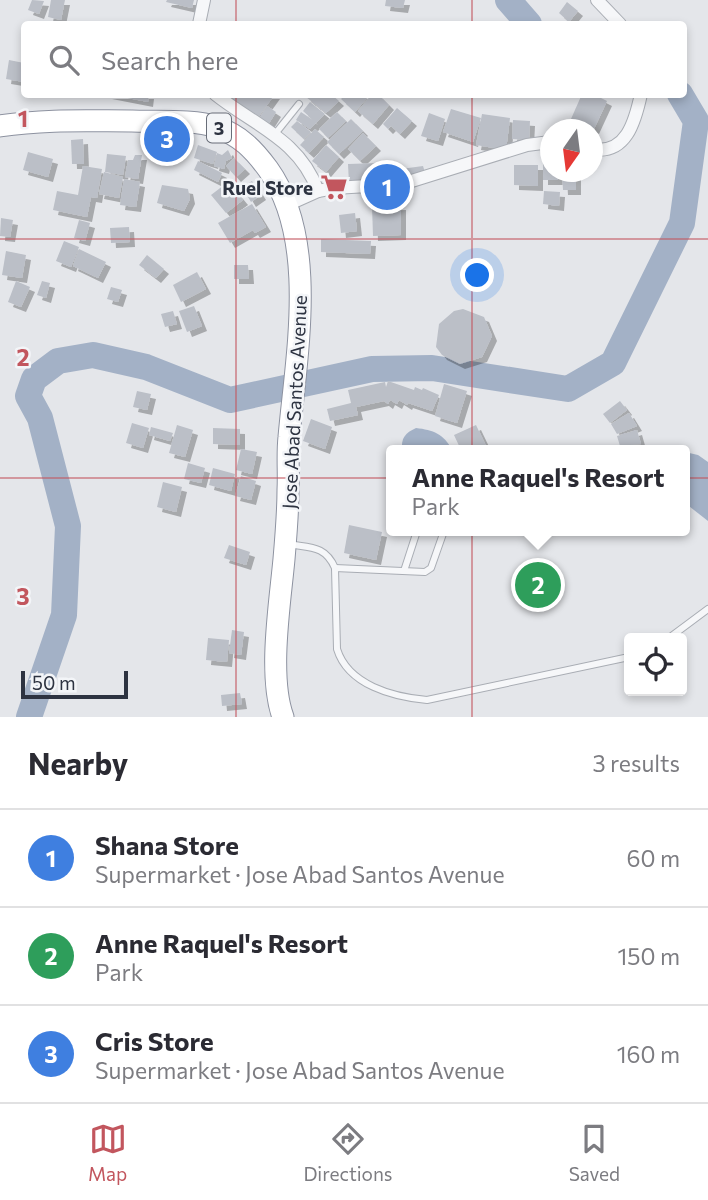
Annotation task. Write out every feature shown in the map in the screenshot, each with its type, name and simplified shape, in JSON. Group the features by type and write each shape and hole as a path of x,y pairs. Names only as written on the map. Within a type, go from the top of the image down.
{"highway":[{"name":"Jose Abad Santos Avenue","path":"0,126 27,121 175,122 215,126 245,141 280,185 289,204 301,277 301,318 288,441 286,543 277,674 283,717"}],"street":[{"path":"199,21 204,0"},
{"path":"597,0 617,21"},
{"path":"221,98 275,134 300,157 318,191"},
{"path":"603,150 617,147 634,120 640,98"},
{"path":"289,204 318,191 402,184 527,145 540,143"}],"lane":[{"path":"275,134 299,104"},
{"path":"404,571 415,536"},
{"path":"335,568 425,572 431,568 442,536"},
{"path":"286,543 322,550 330,557 335,568 337,649 341,662 366,684 389,693 427,700 624,658"},
{"path":"676,633 708,609"}],"water":[{"path":"416,428 428,430 448,445 402,445 404,436"},
{"path":"690,453 708,462 708,521 690,507"}],"building":[{"path":"32,0 44,1 39,14 28,10"},
{"path":"51,0 65,0 61,20 48,17"},
{"path":"194,0 192,8 166,2"},
{"path":"386,0 405,0 403,8 385,6"},
{"path":"567,2 578,11 570,21 559,13"},
{"path":"9,60 21,62 21,82 6,79"},
{"path":"128,98 148,98 148,102"},
{"path":"229,98 272,98 257,119 228,101"},
{"path":"307,98 336,98 339,101 326,113"},
{"path":"342,98 367,98 355,112"},
{"path":"369,98 382,98 389,105 373,124 358,111"},
{"path":"580,98 601,98 607,101 599,119 571,119"},
{"path":"310,102 325,114 310,129 296,120 301,112 313,120 303,111"},
{"path":"267,106 276,112 268,125 259,119"},
{"path":"397,108 412,121 400,134 391,126 388,129 383,124"},
{"path":"451,109 481,118 473,142 443,132"},
{"path":"337,112 346,121 328,138 319,129"},
{"path":"429,113 445,119 438,141 421,136"},
{"path":"482,114 510,118 506,150 476,145"},
{"path":"351,119 363,131 339,154 327,142"},
{"path":"513,120 530,121 529,140 512,139"},
{"path":"297,121 311,132 304,139 291,127"},
{"path":"315,129 324,137 309,153 300,145"},
{"path":"363,133 376,146 360,161 348,149"},
{"path":"83,139 84,164 72,164 71,140"},
{"path":"198,145 217,152 213,164 194,158"},
{"path":"326,145 339,157 326,172 312,161"},
{"path":"228,150 232,158 226,161 224,169 214,166 217,153 222,155"},
{"path":"28,152 53,159 48,177 23,170"},
{"path":"107,154 126,156 123,175 105,172"},
{"path":"135,155 142,155 138,179 125,177 128,160 133,160"},
{"path":"234,158 245,169 236,177 226,166"},
{"path":"198,161 222,173 218,182 194,170"},
{"path":"395,161 397,183 380,183 379,162"},
{"path":"378,163 379,183 349,184 348,164"},
{"path":"514,165 538,165 538,186 514,185"},
{"path":"83,166 102,169 97,198 91,197 87,217 53,210 57,191 78,195"},
{"path":"423,166 426,176 405,179 401,169"},
{"path":"104,172 123,177 119,198 99,194"},
{"path":"124,179 140,182 136,207 120,205"},
{"path":"252,181 261,195 251,202 242,187"},
{"path":"228,182 243,200 226,213 211,195"},
{"path":"563,182 576,182 576,190 563,190"},
{"path":"162,185 188,189 190,199 184,211 157,203"},
{"path":"544,191 560,192 559,206 543,204"},
{"path":"252,204 266,227 255,233 253,230 230,243 218,223"},
{"path":"401,205 401,235 373,236 372,206"},
{"path":"355,213 357,231 341,233 339,215"},
{"path":"1,218 13,220 10,237 0,236"},
{"path":"79,220 90,223 85,241 74,238"},
{"path":"129,227 130,242 111,243 110,228"},
{"path":"321,239 371,241 370,254 321,252"},
{"path":"64,241 79,247 71,267 56,261"},
{"path":"79,249 106,262 98,278 73,266"},
{"path":"6,251 26,255 22,278 2,275"},
{"path":"147,255 164,269 156,278 139,265"},
{"path":"234,265 248,265 249,279 234,279"},
{"path":"197,272 206,289 181,302 173,285"},
{"path":"16,281 30,287 21,307 8,302"},
{"path":"42,281 50,283 46,298 37,295"},
{"path":"111,287 122,290 118,302 107,299"},
{"path":"194,306 202,326 187,332 179,311"},
{"path":"463,309 484,317 492,336 482,357 460,364 442,355 436,347 439,324 454,311"},
{"path":"173,311 177,324 165,327 161,314"},
{"path":"388,381 414,390 415,387 422,390 423,388 439,395 432,411 408,403 407,405 399,400 397,404 390,400 388,404 384,401 356,407 358,415 330,421 327,409 351,403 348,390 385,382 386,387"},
{"path":"444,384 467,391 457,423 435,416"},
{"path":"137,391 151,394 147,410 133,407"},
{"path":"620,401 627,410 610,423 603,414"},
{"path":"629,413 637,426 617,434 611,424"},
{"path":"311,419 332,427 325,449 303,441"},
{"path":"132,423 149,428 143,448 126,443"},
{"path":"177,425 193,430 185,457 169,453"},
{"path":"476,425 486,445 459,445 454,435"},
{"path":"151,427 173,433 170,441 149,435"},
{"path":"213,428 240,429 240,445 213,444"},
{"path":"637,430 641,444 620,445 617,436"},
{"path":"241,449 257,452 252,474 236,470"},
{"path":"188,463 205,468 201,483 184,479"},
{"path":"213,468 235,474 231,491 209,485"},
{"path":"241,476 256,481 251,500 235,496"},
{"path":"163,482 182,487 176,512 157,507"},
{"path":"349,525 382,532 376,560 344,553"},
{"path":"229,545 250,552 246,565 224,558"},
{"path":"232,630 244,632 241,655 229,653"},
{"path":"208,638 229,640 227,662 206,660"},
{"path":"240,693 242,704 222,706 221,695"}],"waterway":[{"path":"508,0 526,21"},
{"path":"29,717 64,615 68,526 40,418 28,396 34,379 58,361 93,355 146,367 230,400 372,369 432,368 568,389 613,363 682,223 696,121 682,98"}],"place":[{"name":"Cris Store","path":"167,139"},
{"name":"Ruel Store","path":"334,187"},
{"name":"Shana Store","path":"387,187"},
{"name":"Anne Raquel's Resort","path":"538,585"}]}
